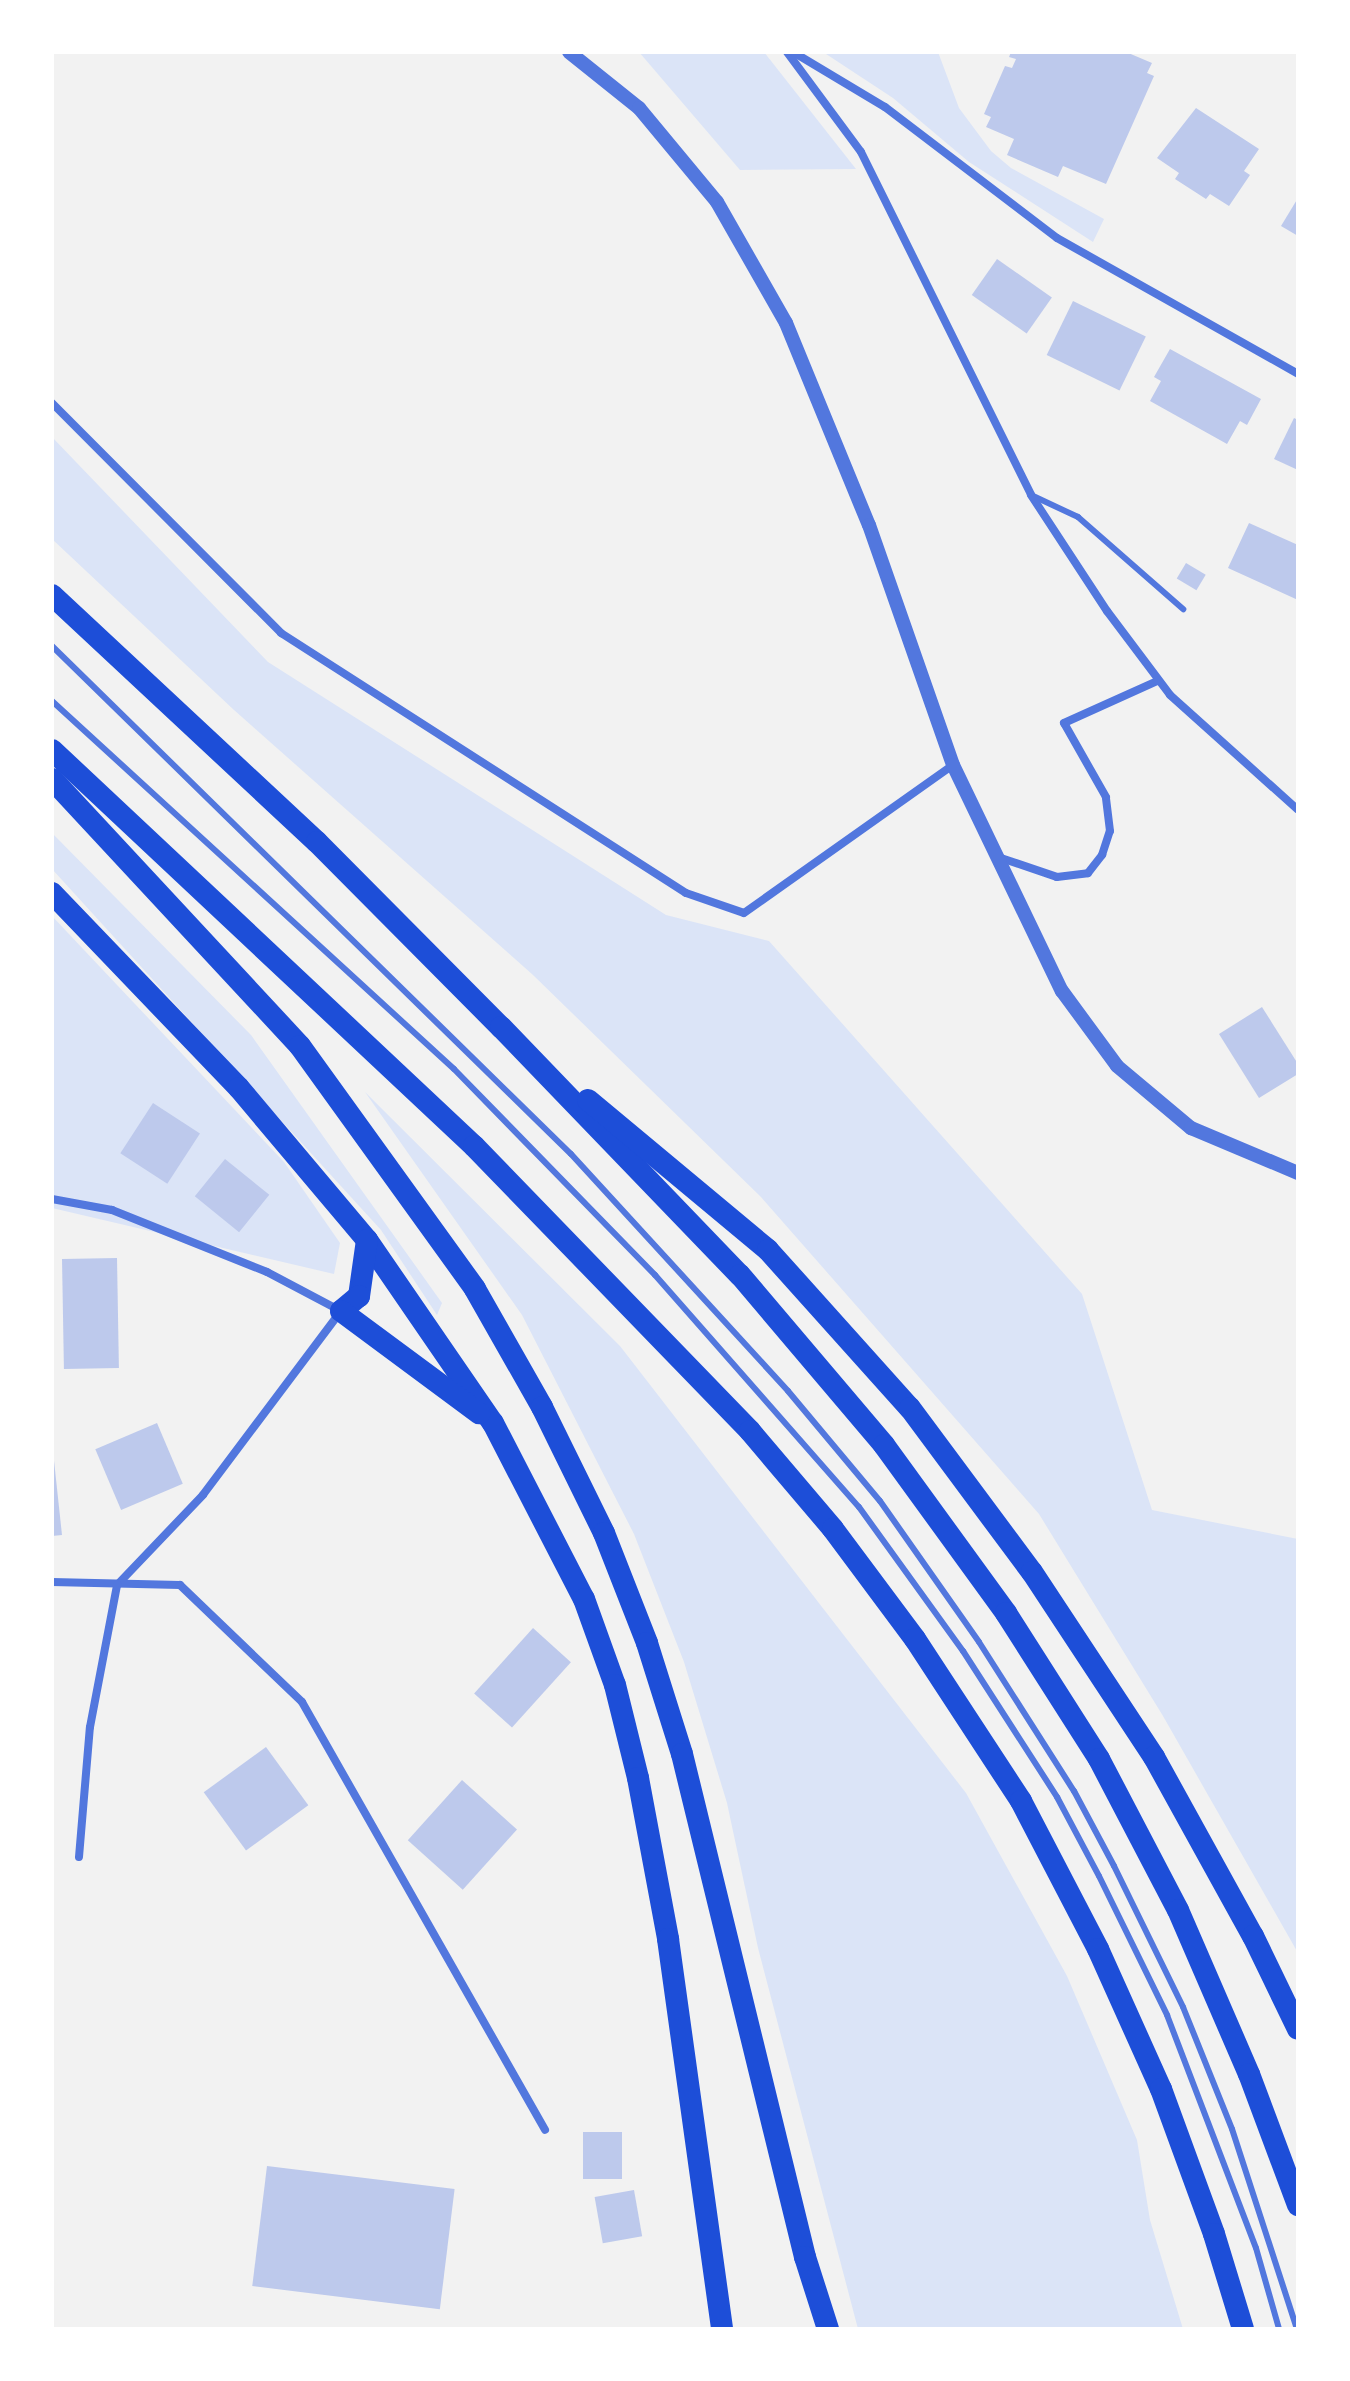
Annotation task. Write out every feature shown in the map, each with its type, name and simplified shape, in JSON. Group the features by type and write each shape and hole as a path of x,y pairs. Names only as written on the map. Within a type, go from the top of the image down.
{"highway":[{"path":"52,595 317,842 501,1027 740,1275 884,1445 1006,1613 1099,1759 1178,1910 1249,2074 1298,2205"},
{"path":"52,750 474,1146 750,1431 842,1541 915,1639 1021,1801 1098,1949 1161,2089 1243,2329"},
{"path":"52,779 300,1046 475,1289 542,1407 604,1533 647,1643 682,1754 805,2257 828,2329"},
{"path":"52,893 239,1088 367,1240 493,1423 584,1599 615,1685 668,1939 722,2329"},
{"path":"501,1027 768,1250 910,1408 1032,1572 1154,1757 1298,2029"},
{"path":"367,1240 359,1296 341,1311 493,1423"}],"street":[{"path":"569,52 639,108 717,202 786,323 869,525 953,765 1062,991 1117,1066 1191,1128 1298,1173"},
{"path":"787,52 861,152 1031,495 1157,681 1298,810"},
{"path":"793,52 885,107 1057,238 1298,374"},
{"path":"52,403 281,633 686,893 744,913 953,765"},
{"path":"997,856 1057,877 1088,873 1102,855 1110,831 1106,797 1064,723 1157,681"},
{"path":"52,1199 112,1210 267,1272 341,1311 203,1495 117,1585 90,1727 79,1857"},
{"path":"52,1582 180,1585 302,1702 545,2130"}],"lane":[{"path":"1031,495 1078,517 1183,609"},
{"path":"52,646 549,1131 778,1380 880,1501 979,1642 1074,1791 1114,1866 1183,2007 1232,2129 1297,2329"},
{"path":"52,701 454,1069 655,1275 859,1507 963,1651 1057,1797 1099,1876 1167,2015 1256,2248 1279,2329"}],"shaded area":[{"path":"639,52 764,52 856,169 740,170"},
{"path":"823,52 938,52 959,108 991,151 1011,168 1104,219 1093,242 969,162 893,98"},
{"path":"52,437 268,662 666,915 769,941 1082,1294 1152,1510 1298,1539 1298,1953 1163,1716 1039,1514 761,1197 533,975 234,710 52,539"},
{"path":"52,833 251,1035 442,1303 437,1315 381,1230 52,869"},
{"path":"52,916 284,1162 340,1243 334,1274 52,1208"},
{"path":"365,1092 620,1346 966,1793 1067,1976 1137,2140 1150,2220 1183,2329 858,2329 758,1948 727,1803 684,1662 634,1534 522,1315"}],"building":[{"path":"1011,52 1126,52 1152,63 1147,73 1154,76 1106,184 1063,166 1058,177 1007,155 1014,139 986,127 991,117 984,114 1005,66 1012,68 1016,59 1009,57"},
{"path":"1196,108 1259,149 1244,171 1250,175 1229,206 1210,194 1206,199 1175,179 1179,173 1157,158"},
{"path":"1298,198 1298,236 1281,226"},
{"path":"997,259 1052,297 1027,333 972,295"},
{"path":"1073,301 1146,337 1120,390 1047,355"},
{"path":"1170,349 1261,399 1247,425 1240,421 1227,444 1150,401 1161,381 1154,377"},
{"path":"1294,418 1298,420 1298,470 1274,459"},
{"path":"1249,523 1298,545 1298,600 1228,568"},
{"path":"1186,563 1206,575 1196,590 1177,578"},
{"path":"1262,1007 1298,1064 1298,1074 1259,1098 1219,1034"},
{"path":"153,1103 200,1133 167,1184 120,1153"},
{"path":"225,1159 269,1195 239,1232 195,1196"},
{"path":"117,1258 119,1368 64,1369 62,1259"},
{"path":"157,1423 183,1484 121,1510 95,1449"},
{"path":"52,1442 62,1535 52,1536"},
{"path":"533,1628 571,1662 512,1728 474,1693"},
{"path":"266,1747 308,1805 246,1851 204,1792"},
{"path":"462,1780 517,1830 463,1890 408,1840"},
{"path":"583,2132 622,2132 622,2179 583,2179"},
{"path":"267,2166 455,2189 440,2309 252,2286"},
{"path":"634,2190 642,2236 603,2243 595,2197"}]}
